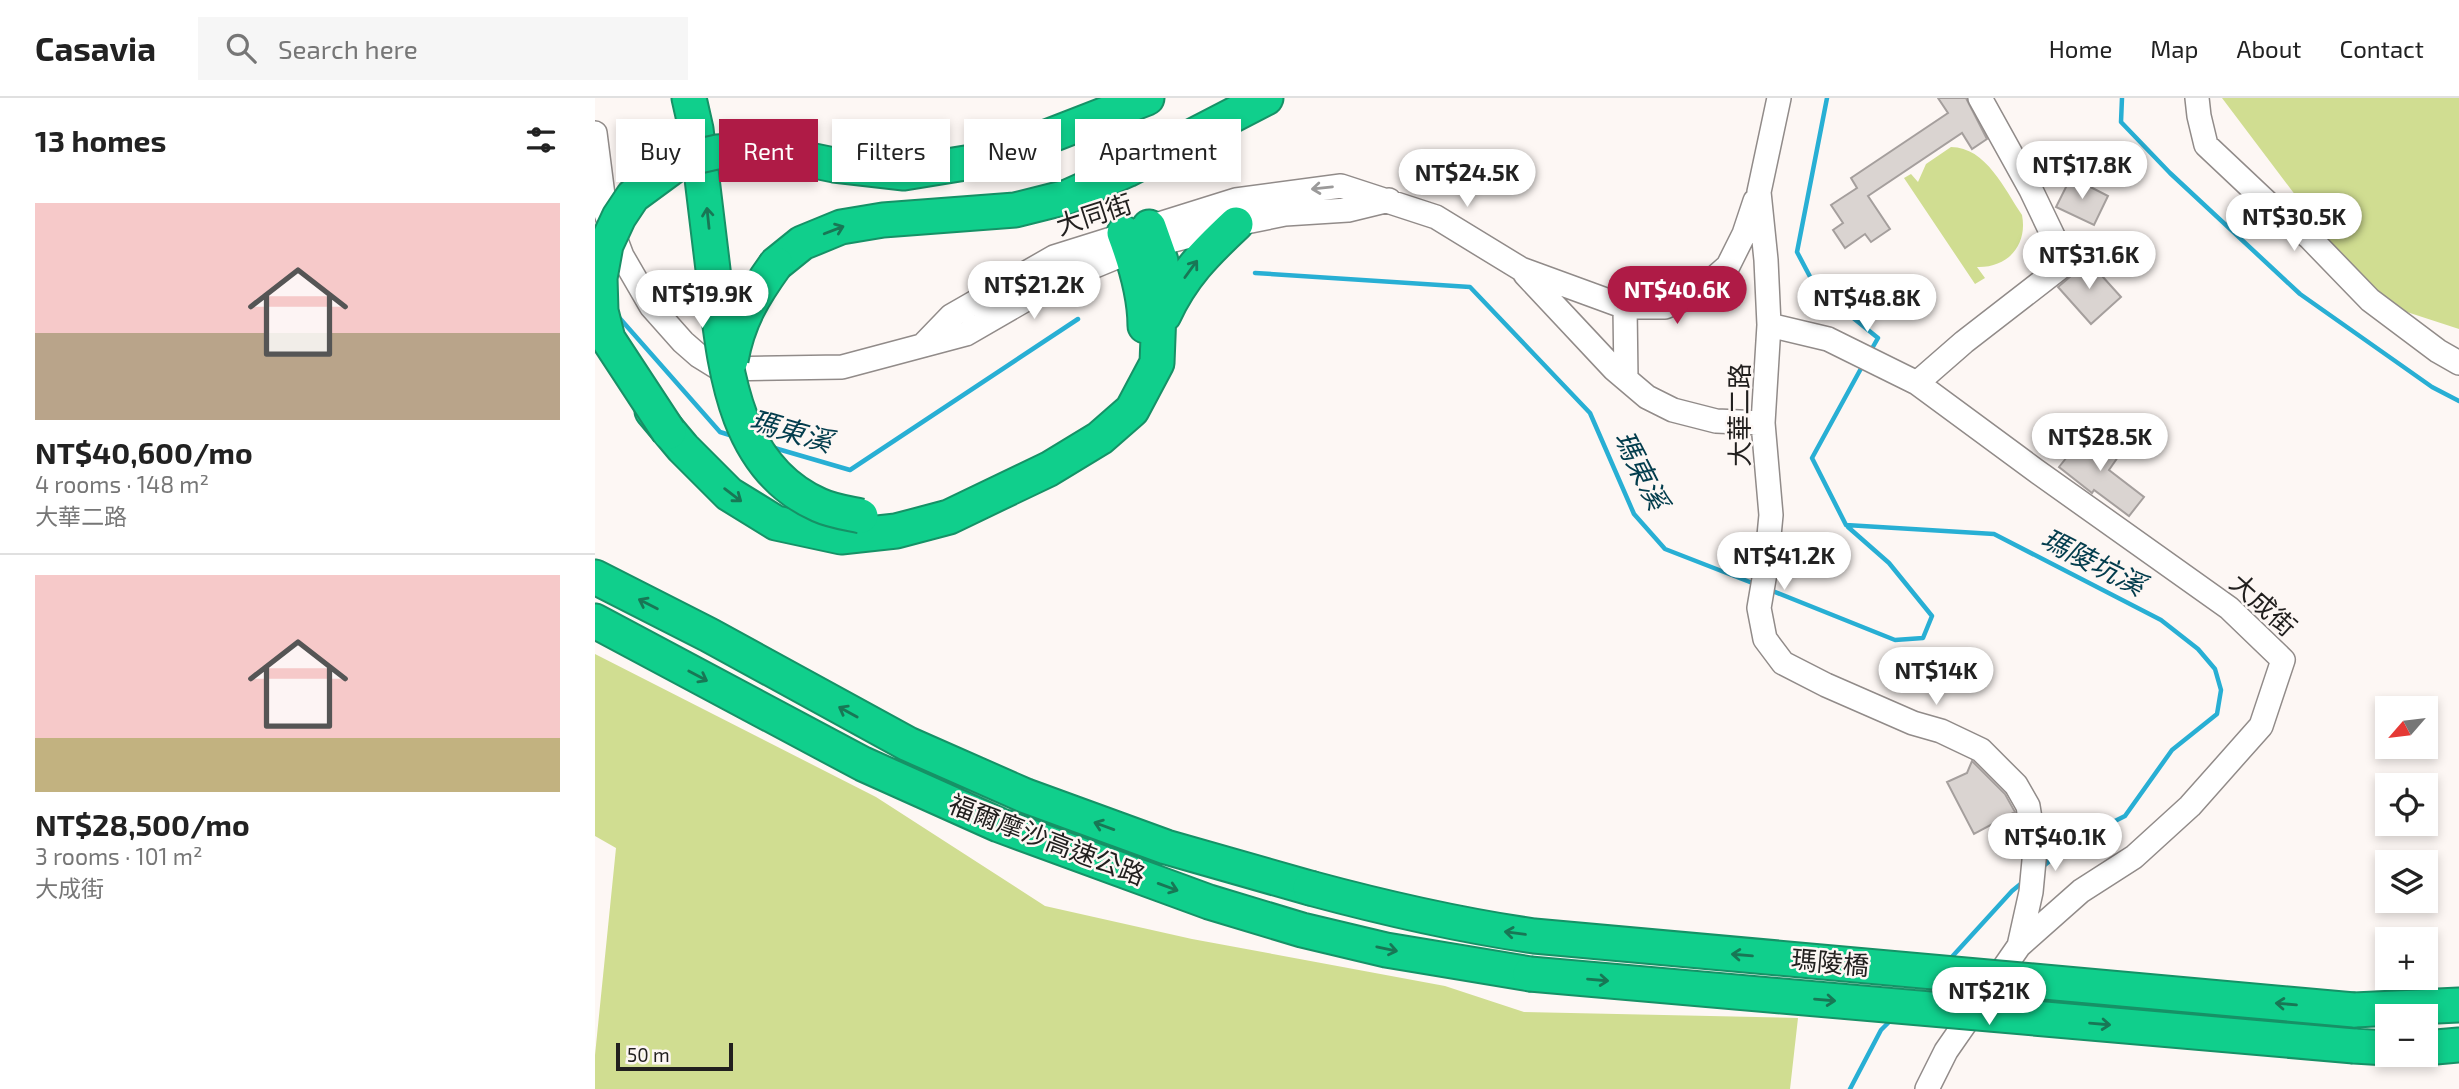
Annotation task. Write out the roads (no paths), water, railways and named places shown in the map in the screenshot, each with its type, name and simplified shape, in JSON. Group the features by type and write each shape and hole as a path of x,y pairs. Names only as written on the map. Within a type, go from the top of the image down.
{"highway":[{"path":"689,98 697,129 728,380 747,432 764,461 782,481 819,505 861,516 896,514 942,501 1032,457 1085,428 1103,414 1132,377 1140,355 1146,324 1140,239"},
{"path":"676,440 608,339 601,311 600,278 606,245 619,217 633,196 682,160 717,152 757,149 834,165 904,173 990,159 1147,98"},
{"path":"728,380 736,335 751,300 776,264 802,243 841,227 883,220 1015,210 1067,197 1127,170 1266,98"},
{"path":"1160,323 1174,293 1198,259 1236,224"},
{"path":"595,343 676,440 729,494 776,523 841,537 896,531 949,517 1049,469 1100,438 1132,410 1157,363 1160,323 1161,261 1140,239"},
{"name":"福爾摩沙高速公路","path":"595,577 709,635 908,744 1026,796 1110,828 1220,864 1310,888"},
{"name":"福爾摩沙高速公路","path":"595,621 899,782 999,825 1209,902 1303,930 1386,950 1530,974"},
{"name":"瑪陵橋","path":"1310,888 1406,913 1534,936 2363,1010"},
{"name":"瑪陵橋","path":"1530,974 2375,1047"},
{"path":"2363,1010 2459,996"},
{"path":"2363,1010 2459,1004"},
{"path":"2438,1047 2459,1045"}],"street":[{"name":"大華二路","path":"1779,98 1759,192 1769,325 1763,423 1771,515 1759,608 1765,639 1783,663 1839,690 1981,750 2016,785 2028,806 2035,850 2031,891 2019,946"},
{"path":"1917,383 1964,342 2066,263 2031,190 1980,98"},
{"path":"2197,98 2206,145 2275,210 2309,237 2370,300 2438,351 2459,363"},
{"name":"大同街","path":"595,133 605,211 622,256 651,306 683,342 720,369 842,367 922,346 951,316 1054,257 1285,214 1348,210 1388,200"},
{"name":"大同街","path":"1140,239 1236,200 1341,186 1436,217 1521,269"},
{"path":"1521,269 1625,307 1665,307 1696,295 1728,266 1744,234 1759,192"},
{"path":"1521,269 1626,379 1647,397 1673,410 1716,421 1763,423"},
{"path":"1625,307 1626,379"},
{"name":"大成街","path":"1769,325 1828,339 1917,383 2229,608 2283,660 2261,726 2190,806 2134,858 2081,891 2019,946"},
{"path":"1927,1089 1946,1051 2019,946"}],"waterway":[{"name":"瑪陵坑溪","path":"1827,98 1797,252 1816,288 1878,338 1870,352"},
{"path":"2122,98 2121,122 2170,173 2300,294 2432,387 2459,401"},
{"name":"瑪東溪","path":"1255,273 1470,287 1590,413 1634,514 1665,549 1755,584"},
{"name":"瑪東溪","path":"616,314 720,432 736,437"},
{"name":"瑪東溪","path":"771,447 850,470 1078,319"},
{"name":"瑪陵坑溪","path":"1864,363 1812,458 1846,525 1994,534 2161,620 2198,649 2215,669 2221,690 2217,714 2172,750 2125,816 2073,842 2041,868"},
{"name":"瑪東溪","path":"1770,590 1895,640 1923,638 1932,616 1889,563 1848,527"},
{"name":"瑪陵坑溪","path":"1950,959 2023,882"},
{"name":"瑪陵坑溪","path":"1850,1089 1881,1030 1893,1018"}]}
